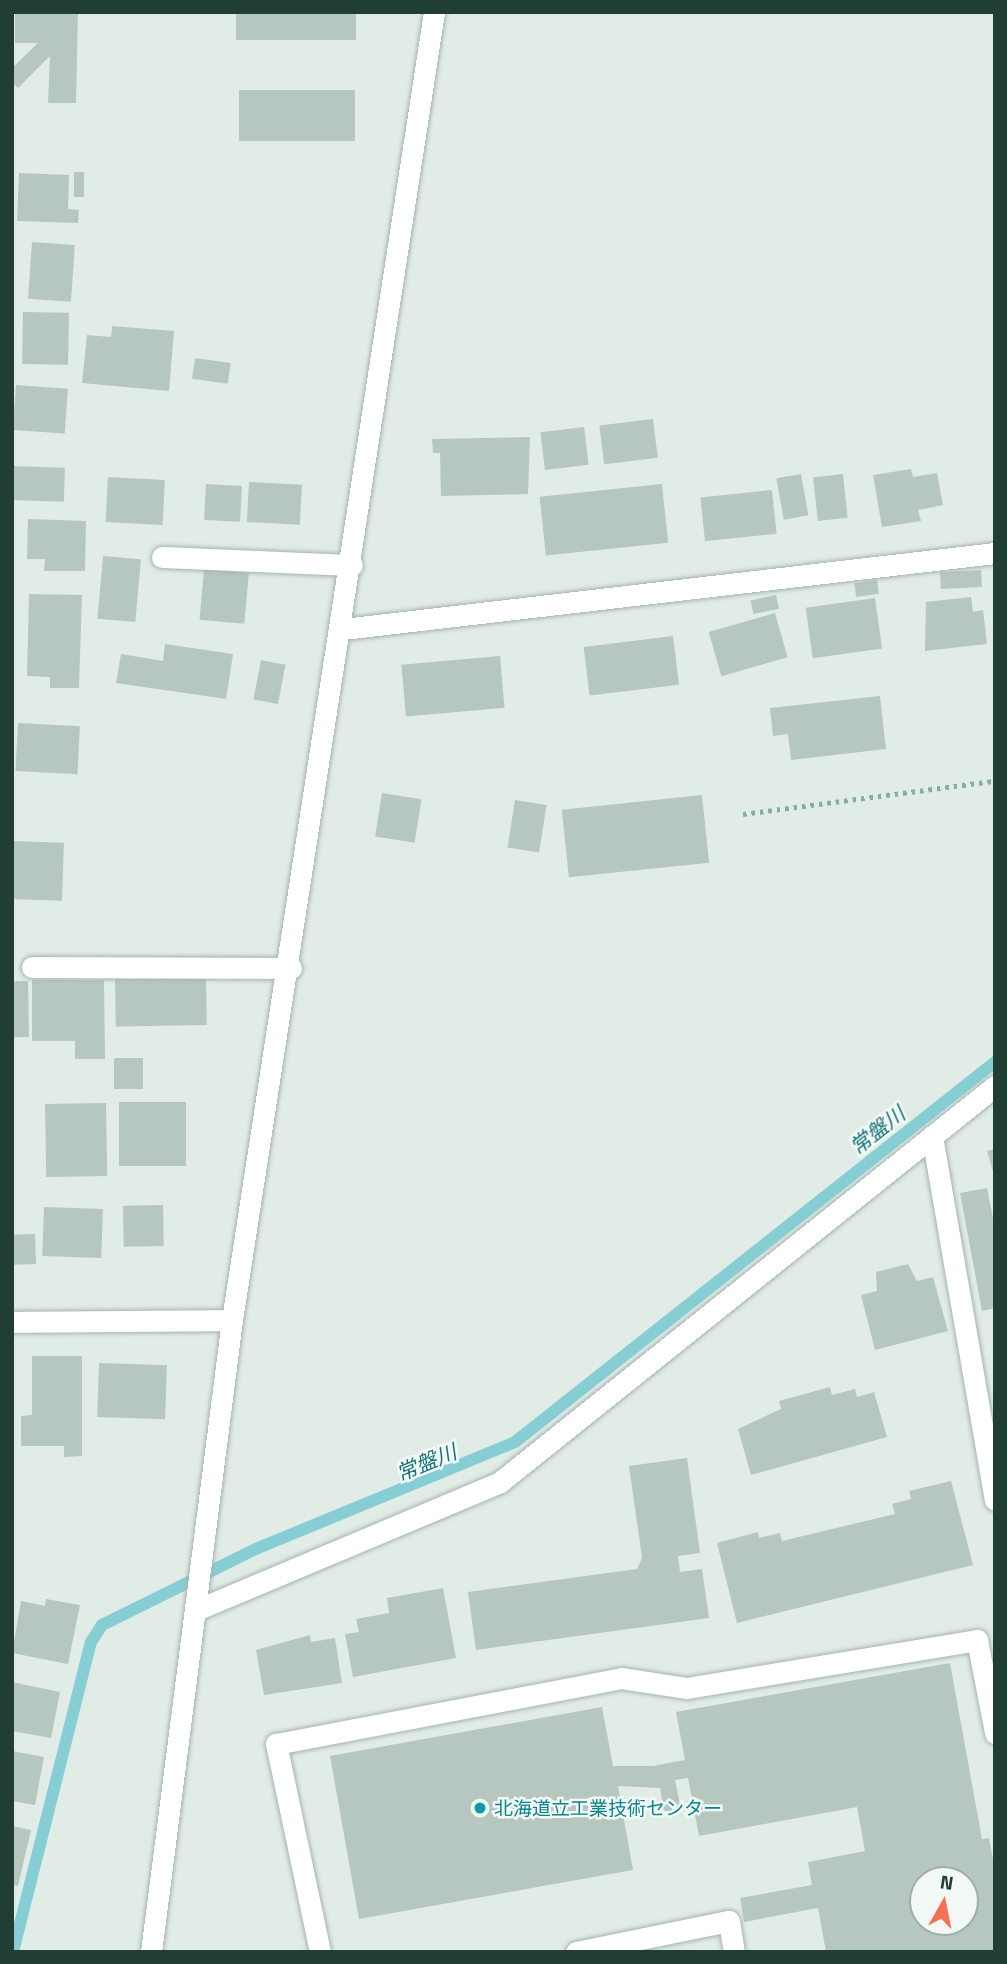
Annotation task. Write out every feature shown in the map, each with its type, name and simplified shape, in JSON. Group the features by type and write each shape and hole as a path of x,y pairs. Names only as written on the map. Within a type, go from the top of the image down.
{"street":[{"path":"151,1952 232,1320 291,968 434,12"},
{"path":"342,629 995,553"},
{"path":"162,557 352,565"},
{"path":"32,967 291,968"},
{"path":"196,1610 500,1482 995,1086"},
{"path":"932,1136 995,1500"},
{"path":"12,1322 232,1320"},
{"path":"320,1952 276,1744 621,1678 687,1688 977,1640 995,1733"},
{"path":"576,1952 729,1920 734,1952"}],"path":[{"path":"743,814 995,782"}],"building":[{"path":"15,12 78,12 76,103 48,103 50,56 18,88 12,83 12,68 38,43 15,43"},
{"path":"236,12 356,12 356,40 236,40"},
{"path":"239,90 355,90 355,141 239,141"},
{"path":"74,172 84,172 84,197 74,197"},
{"path":"19,173 69,175 68,209 79,210 78,223 17,221"},
{"path":"32,242 75,245 71,302 28,299"},
{"path":"23,312 69,313 68,365 22,364"},
{"path":"112,326 174,331 169,391 82,383 87,335 111,337"},
{"path":"195,358 231,363 228,384 192,379"},
{"path":"16,385 68,389 65,434 13,430"},
{"path":"653,419 658,458 604,464 599,426"},
{"path":"584,427 589,465 545,470 540,432"},
{"path":"530,437 528,494 441,496 440,453 433,453 432,439"},
{"path":"12,466 65,468 64,502 12,500"},
{"path":"911,469 913,477 937,473 943,505 918,510 921,521 882,527 873,475"},
{"path":"801,474 808,515 784,520 776,478"},
{"path":"843,474 848,518 818,521 813,477"},
{"path":"108,477 165,480 163,525 106,522"},
{"path":"249,482 302,485 300,525 247,522"},
{"path":"206,484 242,486 240,522 204,520"},
{"path":"662,484 668,543 546,556 540,497"},
{"path":"772,490 777,534 705,541 700,498"},
{"path":"28,519 86,521 85,571 44,571 45,559 27,559"},
{"path":"103,556 141,559 135,622 98,619"},
{"path":"204,569 249,573 244,624 200,620"},
{"path":"981,570 982,587 941,589 940,572"},
{"path":"877,580 879,594 856,597 854,583"},
{"path":"29,594 82,595 79,688 50,688 50,677 27,676"},
{"path":"776,595 779,609 753,614 751,600"},
{"path":"971,597 973,612 983,610 987,644 925,651 926,602"},
{"path":"875,598 882,649 813,658 806,608"},
{"path":"775,613 788,657 721,676 709,632"},
{"path":"673,636 679,685 590,696 584,647"},
{"path":"165,644 233,654 226,699 116,683 121,654 163,661"},
{"path":"500,656 505,708 406,716 401,665"},
{"path":"261,660 286,665 278,704 253,699"},
{"path":"880,696 886,749 791,760 788,734 773,736 770,708"},
{"path":"18,723 80,726 77,774 15,771"},
{"path":"382,793 422,799 415,843 375,836"},
{"path":"702,795 709,863 569,877 562,810"},
{"path":"515,800 547,805 539,852 507,847"},
{"path":"12,841 64,843 62,901 12,899"},
{"path":"206,978 207,1025 116,1027 115,980"},
{"path":"32,980 104,980 105,1059 75,1059 75,1041 32,1041"},
{"path":"12,981 28,981 29,1037 13,1037"},
{"path":"114,1058 143,1058 143,1089 114,1089"},
{"path":"119,1102 186,1102 186,1166 119,1166"},
{"path":"106,1103 107,1176 46,1177 45,1104"},
{"path":"995,1149 995,1175 994,1175 987,1151"},
{"path":"987,1188 995,1228 995,1308 982,1311 960,1193"},
{"path":"163,1205 164,1246 124,1247 123,1206"},
{"path":"44,1207 103,1209 101,1258 42,1256"},
{"path":"35,1234 36,1264 13,1265 12,1235"},
{"path":"908,1264 917,1281 933,1277 948,1331 875,1350 861,1295 877,1291 876,1272"},
{"path":"32,1356 82,1356 82,1456 64,1457 64,1446 21,1446 21,1416 32,1415"},
{"path":"99,1363 167,1365 165,1419 97,1417"},
{"path":"830,1387 832,1395 855,1389 857,1397 874,1392 887,1437 751,1475 738,1429 781,1409 779,1401"},
{"path":"687,1458 700,1553 678,1556 680,1572 702,1569 709,1618 476,1650 468,1592 637,1569 642,1558 629,1466"},
{"path":"951,1481 973,1565 737,1623 717,1543 758,1532 759,1538 780,1533 782,1541 895,1514 892,1504 911,1499 909,1491"},
{"path":"443,1588 456,1658 353,1677 345,1634 359,1632 356,1619 389,1613 387,1598"},
{"path":"46,1599 80,1605 68,1664 12,1653 21,1601 45,1606"},
{"path":"310,1635 311,1642 335,1638 342,1683 264,1695 256,1650"},
{"name":"北海道立工業技術センター","path":"950,1663 982,1839 989,1838 995,1869 995,1952 826,1952 818,1908 744,1922 740,1898 812,1885 808,1862 865,1851 857,1807 699,1836 688,1778 675,1780 681,1809 664,1812 660,1788 618,1786 633,1870 359,1919 330,1756 602,1707 613,1766 653,1766 685,1760 676,1712"},
{"path":"12,1682 60,1692 51,1738 12,1731"},
{"path":"12,1751 44,1757 35,1805 12,1801"},
{"path":"12,1826 31,1830 18,1886 12,1885"}],"waterway":[{"name":"常盤川","path":"13,1952 91,1642 102,1625 258,1548 515,1442 995,1062"}],"place":[{"name":"北海道立工業技術センター","path":"480,1808"}]}
